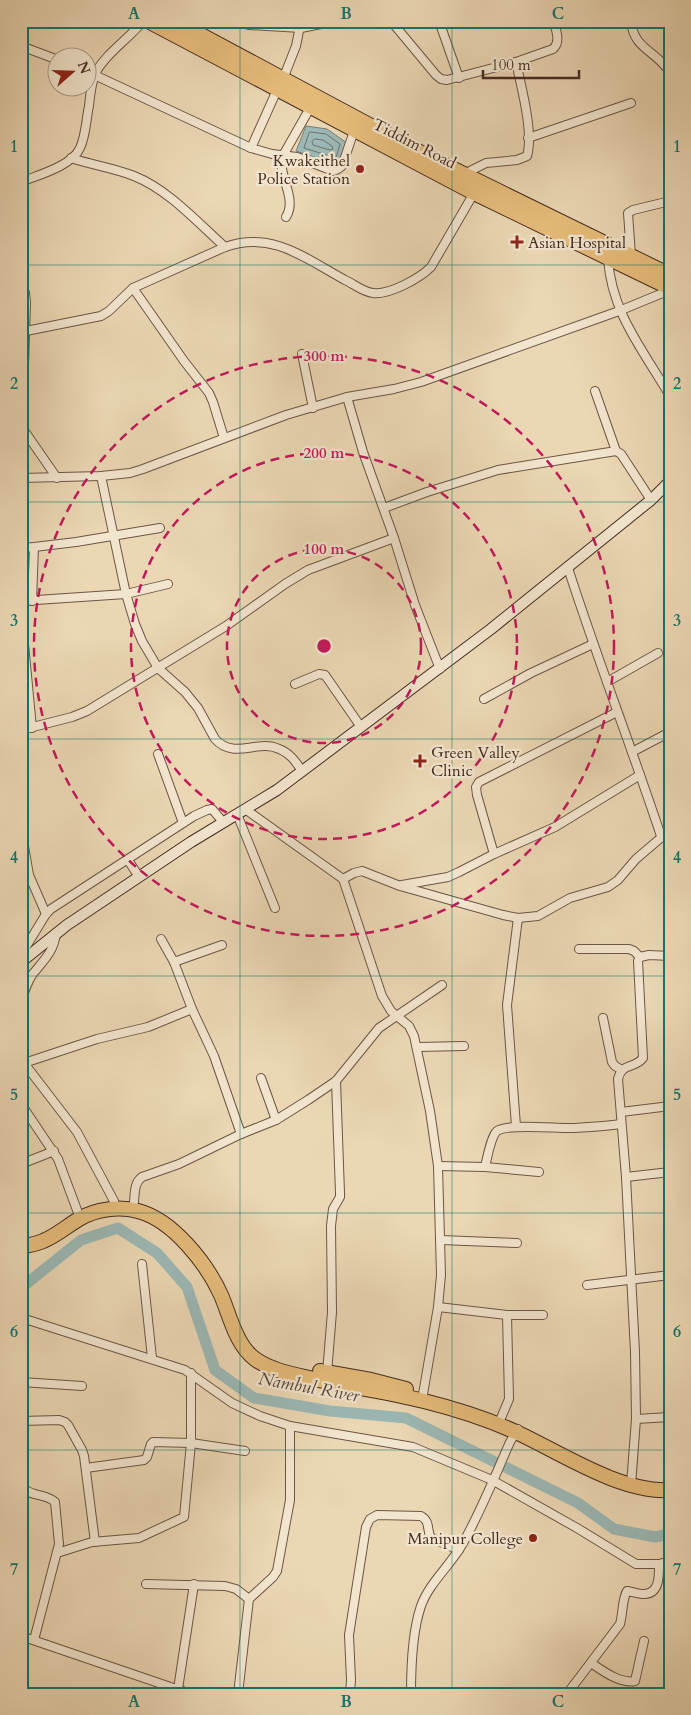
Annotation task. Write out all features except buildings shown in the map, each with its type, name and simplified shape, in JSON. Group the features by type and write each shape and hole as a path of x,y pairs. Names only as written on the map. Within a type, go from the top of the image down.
{"highway":[{"name":"Tiddim Road","path":"148,21 670,275"},
{"name":"Tiddim Road","path":"176,21 280,84 310,108 474,193 670,289"},
{"path":"21,1238 44,1231 104,1202 134,1202 148,1206 165,1214 205,1254 222,1279 245,1334 261,1354 286,1364 371,1380 500,1422 515,1434 577,1462 655,1490 670,1490"},
{"path":"21,1247 44,1241 78,1215 124,1209 136,1210 161,1220 173,1230 204,1265 221,1293 243,1346 253,1358 279,1371 335,1384 423,1397"},
{"path":"631,1481 670,1481"}],"street":[{"path":"98,70 143,21"},
{"path":"233,21 249,24 301,24 336,21"},
{"path":"391,21 436,75 441,79 447,80 516,62 553,49 557,46 558,40 554,21"},
{"path":"439,21 459,78"},
{"path":"631,21 632,30 637,42 656,56 670,73"},
{"path":"251,148 296,46 301,24"},
{"path":"21,46 48,56"},
{"path":"464,174 486,163 523,159 527,156 526,113 516,62"},
{"path":"98,80 264,153 297,157 336,171 342,166 354,131"},
{"path":"21,182 57,167 78,152 84,136 89,98"},
{"path":"528,138 631,104"},
{"path":"286,217 290,205 281,169 282,156 310,108"},
{"path":"71,158 123,172 146,182 184,209 225,247"},
{"path":"26,331 101,316 134,288 225,247 240,243 267,243 313,260 367,291 378,293 386,291 421,276 431,267 474,193"},
{"path":"631,255 628,213 633,210 670,201"},
{"path":"608,258 609,277 619,311 670,396"},
{"path":"21,285 26,296 26,331 21,388"},
{"path":"134,288 184,361 209,393 224,438"},
{"path":"21,478 117,475 143,470 286,415 347,397 420,382 619,311 670,289"},
{"path":"302,354 313,408"},
{"path":"595,391 616,451 621,454 651,500"},
{"path":"347,397 363,452 384,508 418,612 440,668"},
{"path":"21,426 57,478"},
{"path":"384,508 427,492 498,470 616,451"},
{"path":"100,476 126,594 135,624 142,641 158,668 191,699 220,745 235,749 264,746 277,748 288,753 302,770"},
{"path":"21,955 46,914 86,885 134,869 191,842 222,821 277,790 440,668 568,568 651,500 670,481"},
{"path":"21,548 160,528"},
{"path":"21,730 72,717 87,711 226,626 308,570 394,538"},
{"path":"32,600 34,547"},
{"path":"568,568 661,836"},
{"path":"21,601 126,594 168,584"},
{"path":"24,644 32,728"},
{"path":"484,699 531,673 593,644"},
{"path":"607,682 658,653"},
{"path":"295,684 323,674 361,727"},
{"path":"494,854 476,796 476,788 479,782 617,712"},
{"path":"632,752 670,732"},
{"path":"158,754 184,823"},
{"path":"400,886 448,876 483,861 494,854 555,827 640,775"},
{"path":"21,962 134,869 184,823 212,809 222,821"},
{"path":"241,812 343,879 386,1005 395,1016 409,1026 418,1047 438,1166 441,1240 441,1275 438,1307 423,1397"},
{"path":"241,812 275,908"},
{"path":"21,829 25,876 46,914"},
{"path":"343,879 362,871 400,886 518,918 538,916 570,898 608,887 618,880 636,859 661,836 670,830"},
{"path":"516,1126 507,1005 518,918"},
{"path":"21,1002 26,986 32,976 54,947 56,933"},
{"path":"161,939 174,962 192,1009 214,1056 241,1134"},
{"path":"174,962 222,946"},
{"path":"579,948 629,949 640,957"},
{"path":"640,957 650,955 670,956"},
{"path":"631,1481 636,1419 635,1352 626,1177 618,1078 622,1070 640,1062 642,1058 638,966 640,957"},
{"path":"134,1202 135,1185 142,1176 179,1164 241,1134 276,1120 336,1081 375,1032 395,1016 442,985"},
{"path":"22,1064 97,1039 148,1026 192,1009"},
{"path":"603,1018 612,1062 622,1070"},
{"path":"418,1047 464,1046"},
{"path":"21,1054 22,1064 77,1132 114,1201"},
{"path":"261,1078 276,1120"},
{"path":"327,1373 332,1312 331,1226 333,1209 339,1200 340,1193 336,1081"},
{"path":"21,1104 54,1151 78,1215"},
{"path":"621,1112 670,1106"},
{"path":"485,1167 493,1136 498,1130 516,1126 562,1128 622,1124"},
{"path":"21,1164 54,1151"},
{"path":"438,1166 485,1167 539,1172"},
{"path":"626,1177 670,1172"},
{"path":"441,1240 517,1243"},
{"path":"142,1264 152,1358"},
{"path":"587,1285 670,1275"},
{"path":"438,1307 507,1315 543,1314"},
{"path":"500,1422 509,1399 507,1315"},
{"path":"21,1329 22,1324 28,1320 152,1358 191,1373 232,1403 260,1416 290,1426 413,1447 493,1479 636,1564 659,1564 670,1561"},
{"path":"57,1553 95,1542 139,1538 184,1517 190,1443 191,1373"},
{"path":"21,1382 82,1386"},
{"path":"636,1419 670,1417"},
{"path":"21,1420 59,1420 65,1422 82,1450 95,1542"},
{"path":"238,1694 249,1599 277,1571 290,1500 290,1426"},
{"path":"411,1694 412,1662 421,1606 459,1550 515,1434"},
{"path":"21,1435 23,1487 29,1492 50,1498 54,1502 59,1544 34,1640"},
{"path":"86,1468 144,1460 153,1442 190,1443 245,1451"},
{"path":"350,1694 349,1635 366,1527 370,1519 378,1515 421,1516 428,1524 431,1538 459,1550"},
{"path":"567,1694 620,1624 625,1595 628,1591 646,1595 654,1590 658,1583 659,1564"},
{"path":"146,1584 194,1584 233,1587 249,1599"},
{"path":"178,1689 194,1584"},
{"path":"21,1636 191,1694"},
{"path":"591,1663 623,1680 635,1681 644,1640"}],"water":[{"path":"306,126 327,129 347,143 340,163 335,164 296,151"}],"waterway":[{"name":"Nambul River","path":"21,1288 81,1240 118,1228 157,1253 187,1287 215,1370 254,1398 330,1411 406,1418 578,1503 614,1529 655,1537 670,1534"}],"place":[{"name":"Kwakeithel Police Station","path":"360,169"},
{"name":"Asian Hospital","path":"517,242"},
{"name":"Green Valley Clinic","path":"420,761"},
{"name":"Manipur College","path":"533,1538"}]}
